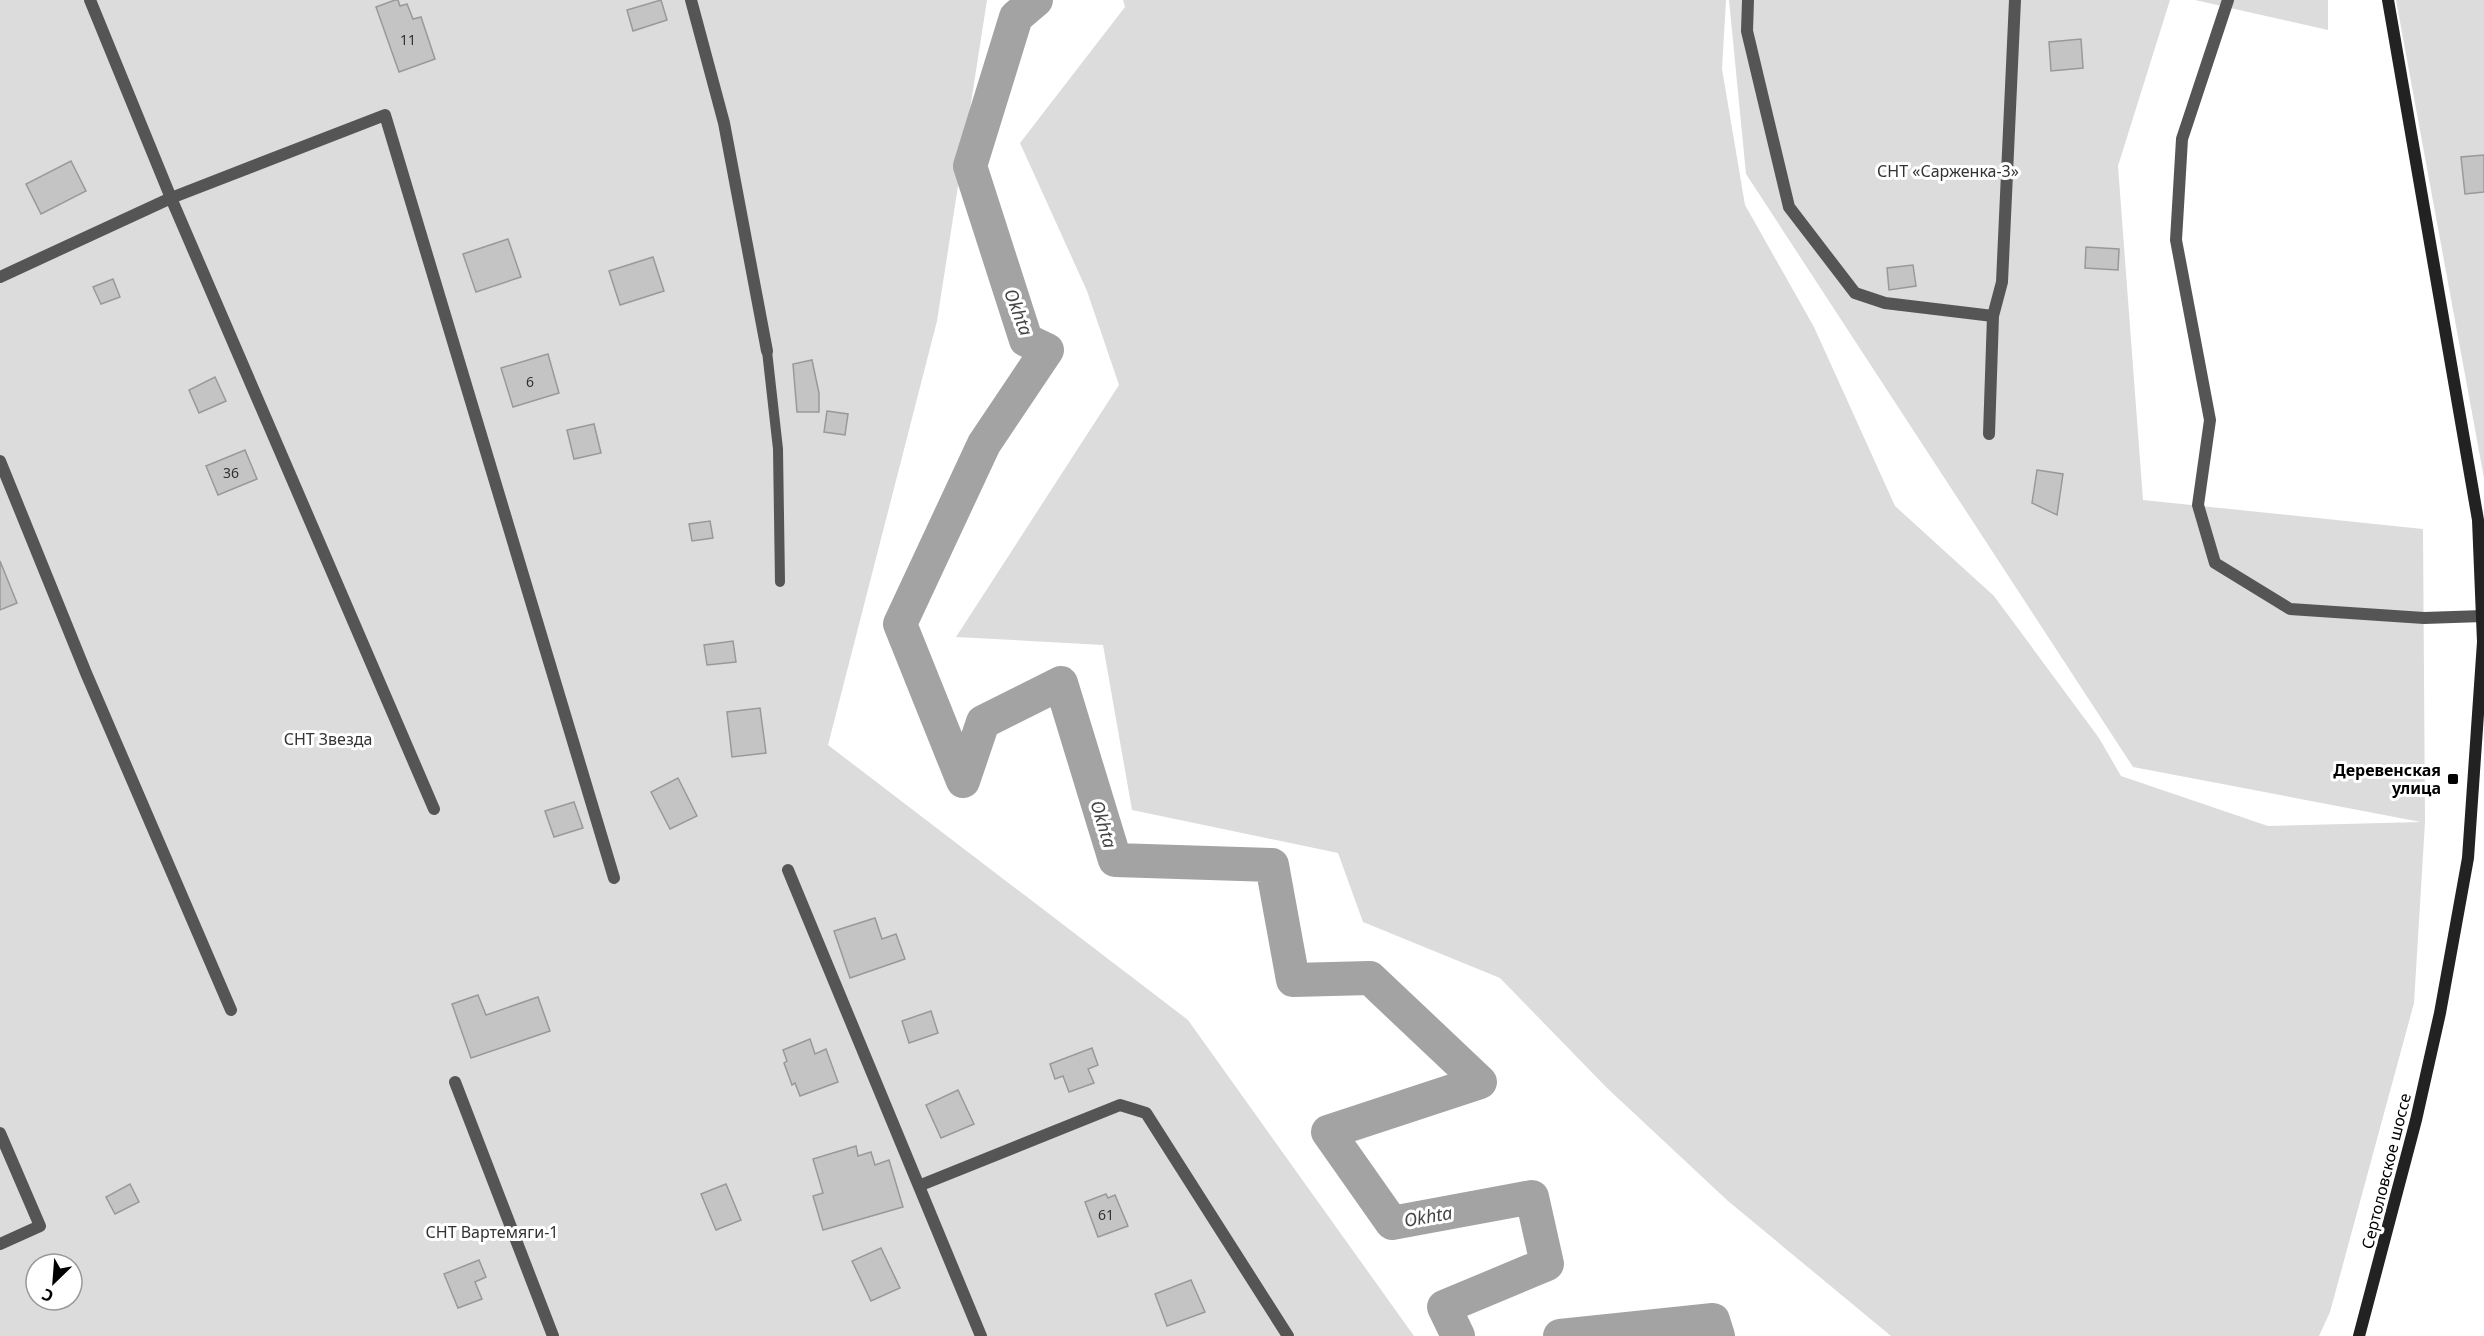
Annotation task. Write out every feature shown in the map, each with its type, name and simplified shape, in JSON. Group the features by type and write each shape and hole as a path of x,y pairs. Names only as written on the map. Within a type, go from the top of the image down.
{"main road":[{"name":"Сертоловское шоссе","path":"2359,1336 2416,1120 2440,1013 2468,858 2483,642 2481,520 2388,0"}],"street":[{"path":"90,0 171,198 434,809"},
{"path":"691,0 724,123 767,351"},
{"path":"1748,0 1747,31 1789,207 1855,293 1885,303 1993,316"},
{"path":"1989,434 1993,316 2002,282 2015,0"},
{"path":"2228,0 2182,139 2176,240 2210,420 2199,505 2215,563 2290,609 2424,618 2483,616"},
{"path":"0,277 171,198 385,115 614,878"},
{"path":"0,461 86,673 231,1010"},
{"path":"788,870 921,1185 981,1336"},
{"path":"455,1082 553,1336"},
{"path":"921,1185 1120,1105 1146,1113 1288,1336"},
{"path":"0,1133 40,1226 0,1244"}],"lane":[{"path":"767,351 778,449 780,582"}],"green space":[{"path":"0,0 987,0 937,321 828,745 1188,1020 1414,1336 0,1336"},
{"name":"СНТ «Сарженка-3»","path":"1123,0 1726,0 1722,69 1745,205 1814,327 1895,506 1994,596 2099,738 2121,776 2268,826 2421,822 2133,767 1746,174 1729,0 2170,0 2118,166 2143,500 2423,529 2425,822 2414,1003 2330,1312 2319,1336 1891,1336 1728,1201 1607,1088 1500,978 1363,922 1338,853 1132,810 1103,645 956,637 1119,385 1087,291 1020,143 1125,7"},
{"path":"2195,0 2328,0 2328,30"},
{"path":"2396,0 2484,0 2484,478"}],"building":[{"path":"398,0 400,6 407,4 413,19 421,17 435,59 399,72 376,7"},
{"path":"661,0 667,20 633,31 627,10"},
{"path":"2081,39 2083,68 2051,71 2049,42"},
{"path":"2484,155 2484,192 2465,194 2461,157"},
{"path":"71,161 86,191 41,214 26,184"},
{"path":"508,239 521,277 476,292 463,254"},
{"path":"2086,247 2119,249 2118,270 2085,268"},
{"path":"653,257 664,291 620,305 609,271"},
{"path":"1913,265 1916,286 1889,290 1887,268"},
{"path":"113,279 120,297 101,304 93,287"},
{"path":"548,354 559,393 513,407 501,368"},
{"path":"812,360 819,393 819,412 797,412 793,364"},
{"path":"215,377 226,401 199,413 189,390"},
{"path":"827,411 848,414 845,435 824,432"},
{"path":"594,424 601,453 574,459 567,430"},
{"path":"245,450 257,479 218,495 206,466"},
{"path":"2037,470 2063,474 2057,515 2032,503"},
{"path":"710,521 713,538 692,541 689,524"},
{"path":"0,561 17,603 0,610"},
{"path":"733,641 736,662 707,665 704,645"},
{"path":"760,708 766,753 732,757 727,712"},
{"path":"678,778 697,816 670,829 651,792"},
{"path":"574,802 583,828 554,837 545,811"},
{"path":"875,918 882,939 896,934 905,959 850,978 834,931"},
{"path":"478,995 486,1015 538,997 550,1031 471,1058 452,1004"},
{"path":"931,1011 938,1033 909,1043 902,1021"},
{"path":"810,1039 815,1054 826,1049 838,1082 800,1096 795,1083 792,1085 784,1063 787,1061 783,1050"},
{"path":"1092,1048 1098,1065 1088,1069 1094,1083 1069,1092 1063,1076 1055,1079 1050,1064"},
{"path":"958,1090 974,1124 941,1138 926,1105"},
{"path":"856,1146 858,1156 871,1152 875,1165 889,1160 903,1207 823,1230 813,1196 823,1193 813,1159"},
{"path":"130,1184 139,1202 115,1214 106,1197"},
{"path":"726,1184 741,1220 716,1230 701,1194"},
{"path":"1106,1194 1108,1198 1115,1195 1128,1226 1098,1237 1085,1202"},
{"path":"881,1248 900,1288 871,1301 852,1261"},
{"path":"479,1260 486,1277 475,1282 482,1299 458,1308 444,1274"},
{"path":"1191,1280 1205,1312 1167,1326 1155,1294"}],"waterway":[{"name":"Okhta","path":"1036,0 1016,17 970,166 1026,340 1047,350 984,444 900,624 963,781 983,722 1061,683 1115,860 1272,865 1293,980 1370,978 1480,1082 1328,1132 1392,1223 1532,1197 1547,1264 1444,1307 1458,1336"},
{"name":"Okhta","path":"1560,1336 1713,1320 1718,1336"}],"place":[{"name":"Деревенская улица","path":"2453,779"}],"park label":[{"name":"СНТ Звезда","path":"328,739"},
{"name":"СНТ Вартемяги-1","path":"492,1232"}]}
